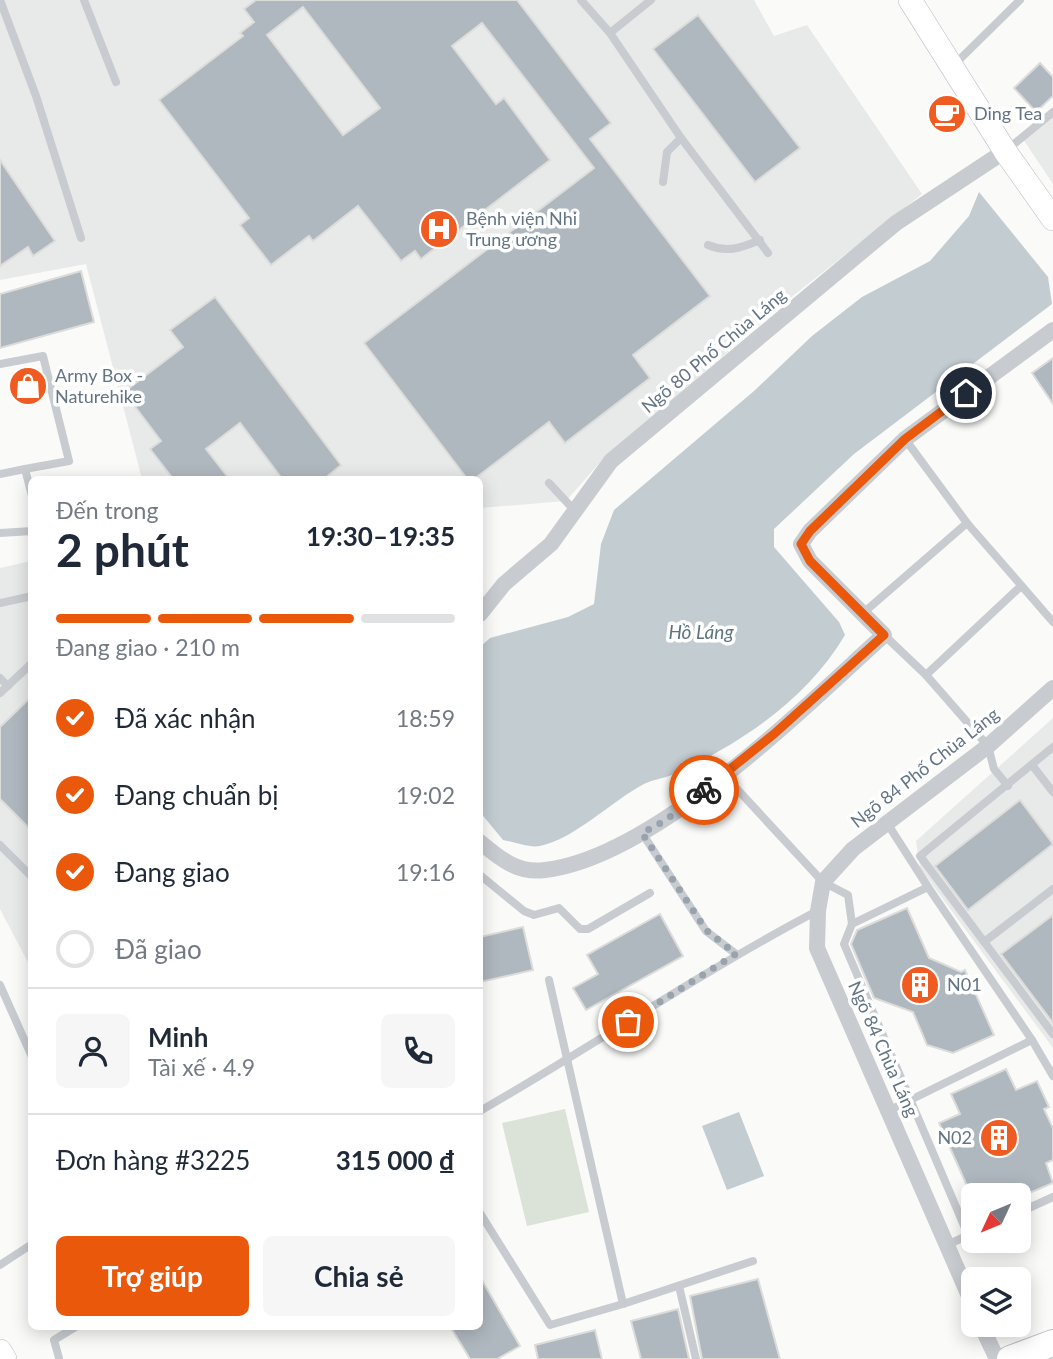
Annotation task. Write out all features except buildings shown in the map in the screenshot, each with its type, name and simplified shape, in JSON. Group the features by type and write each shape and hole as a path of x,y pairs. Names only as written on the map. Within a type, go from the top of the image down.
{"main road":[{"path":"1010,1359 1053,1343"}],"street":[{"path":"910,0 1005,151 1051,210"},
{"name":"Ngõ 80 Phố Chùa Láng","path":"483,610 504,584 551,544 611,461 896,223 1005,151"},
{"path":"483,845 507,865 544,871 595,856 642,833 666,820 723,774 884,635 810,561 801,544 810,531 905,439 1053,330"},
{"name":"Ngõ 84 Phố Chùa Láng","path":"823,882 853,849 988,746 1053,688"},
{"name":"Ngõ 84 Chùa Láng","path":"823,882 818,911 817,948 961,1276"},
{"path":"987,1337 997,1359"},
{"path":"0,1351 5,1359"}],"lane":[{"path":"0,0 36,96 81,238"},
{"path":"83,0 116,82"},
{"path":"581,0 610,33 681,138 768,253"},
{"path":"610,33 651,0"},
{"path":"953,66 1020,0"},
{"path":"1005,151 1053,112"},
{"path":"663,182 667,152 681,138"},
{"path":"708,245 722,251 740,248 760,240"},
{"path":"0,363 43,356 69,461 0,474"},
{"path":"905,439 967,523 1053,622"},
{"path":"25,469 28,481"},
{"path":"549,483 575,511"},
{"path":"862,614 967,523"},
{"path":"0,533 28,531"},
{"path":"926,675 1021,586"},
{"path":"0,603 28,597"},
{"path":"884,635 926,675 988,746 994,769 1008,786"},
{"path":"0,693 28,667"},
{"path":"0,678 8,686"},
{"path":"1053,747 920,856 1053,1034"},
{"path":"1032,765 1053,792"},
{"path":"723,774 823,882 848,895 852,924 844,944 909,1100 961,1212"},
{"path":"887,823 1032,1040 1053,1076"},
{"path":"642,833 706,930 736,954"},
{"path":"0,845 28,873"},
{"path":"483,877 524,911 534,915 559,908 580,929 588,929 650,893"},
{"path":"852,924 928,887"},
{"path":"984,942 1053,889"},
{"path":"483,1109 566,1061 736,954 818,911"},
{"path":"549,980 623,1304"},
{"path":"0,985 28,1048"},
{"path":"890,1110 1032,1040"},
{"path":"1031,1207 1053,1197"},
{"path":"483,1218 550,1325 753,1261"},
{"path":"948,1244 961,1238"},
{"path":"0,1265 28,1247"},
{"path":"678,1286 696,1359"},
{"path":"59,1358 54,1340 70,1330"}],"shaded area":[{"name":"Bệnh viện Nhi Trung ương","path":"0,0 754,0 774,36 807,25 922,194 794,295 602,460 566,501 483,508 483,476 141,476 86,264 0,280"},
{"path":"1053,115 1053,184 1023,139"},
{"path":"28,562 28,962 0,909 0,568"},
{"path":"1053,718 1053,1048 920,868 916,841"},
{"path":"565,1109 589,1212 527,1226 502,1123"}],"water":[{"name":"Hồ Láng","path":"979,192 1048,277 1052,304 854,454 774,529 774,547 839,622 845,635 830,658 793,699 772,716 702,761 642,785 579,828 553,842 527,846 503,840 483,816 483,644 490,638 568,617 594,604 601,544 614,510 754,391 812,336 862,297 930,261 969,216"},
{"path":"739,1112 764,1176 727,1190 702,1126"}],"way so far":[{"path":"628,1022 736,954 706,930 642,833 666,820 704,790"}],"place":[{"name":"Ding Tea","path":"947,114"},
{"name":"Bệnh viện Nhi Trung ương","path":"439,229"},
{"name":"Army Box - Naturehike","path":"28,386"},
{"name":"N01","path":"920,985"},
{"name":"N02","path":"999,1138"}],"route":[{"path":"704,790 774,734 884,635 810,561 801,544 810,531 905,439 966,393"}]}
